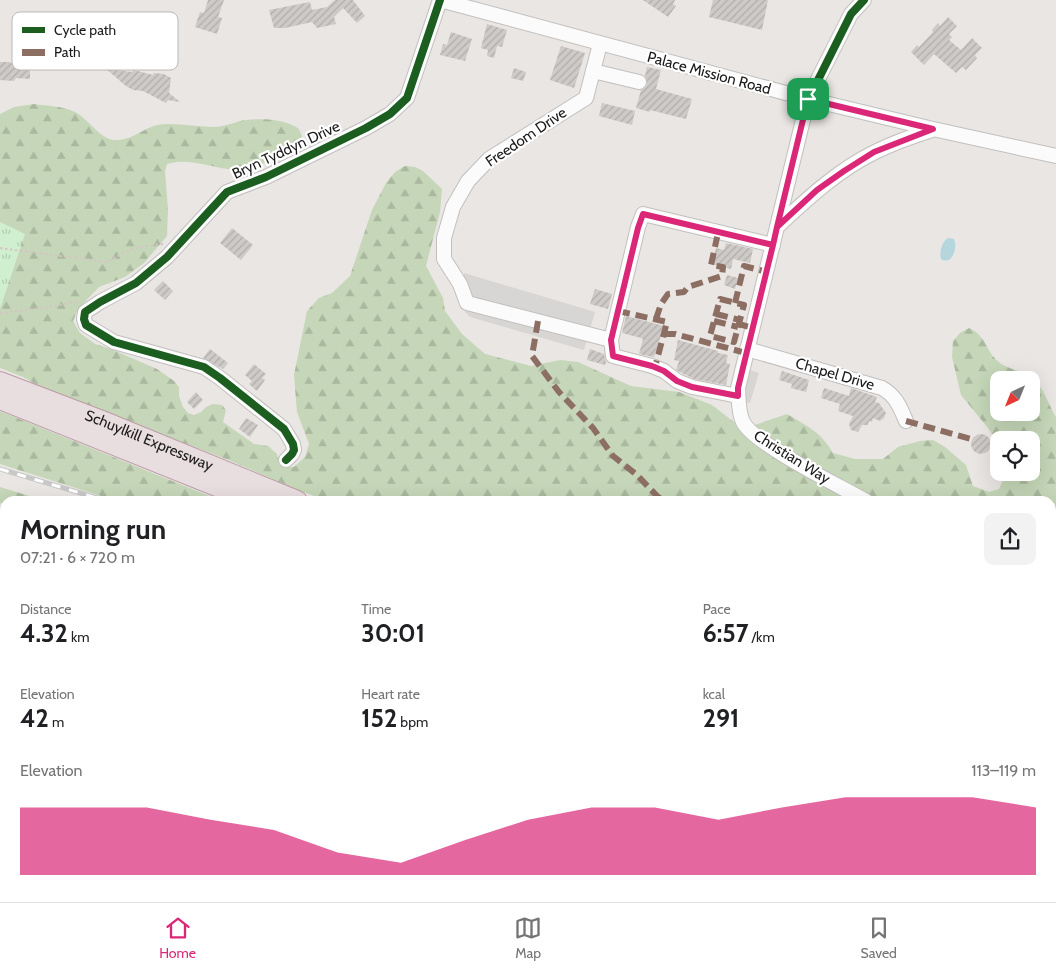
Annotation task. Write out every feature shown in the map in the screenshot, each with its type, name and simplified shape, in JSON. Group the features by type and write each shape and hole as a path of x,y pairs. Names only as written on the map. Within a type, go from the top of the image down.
{"highway":[{"name":"Schuylkill Expressway","path":"0,382 102,421 285,496"},
{"name":"Schuylkill Expressway","path":"0,399 242,496"}],"street":[{"name":"Palace Mission Road","path":"440,0 808,99 1056,156"},
{"name":"Bryn Tyddyn Drive","path":"286,460 294,450 293,444 284,429 220,378 204,368 114,342 86,325 84,320 86,312 100,302 136,283 167,257 227,192 266,177 366,128 390,114 407,98 440,0"},
{"name":"Christian Way","path":"857,496 751,434 742,422 738,388 808,99 851,14 864,0"},
{"name":"Freedom Drive","path":"600,44 586,98 489,159 468,181 453,207 444,238 444,260 460,284 467,303 611,340"},
{"path":"593,71 639,82"},
{"path":"777,227 817,190 874,152 933,129"},
{"path":"738,396 692,387 677,381 664,371 652,366 613,356 611,340 643,214 773,245"},
{"name":"Chapel Drive","path":"747,349 882,388 896,400 906,421"}],"path":[{"path":"0,248 106,262 134,248 162,245 177,235 184,239"},
{"path":"0,313 44,308 80,301"}],"shaded area":[{"path":"464,273 595,312 584,350 470,317 465,312"},
{"path":"744,368 759,373 750,403 735,399"}],"green space":[{"path":"34,104 60,107 80,115 101,134 112,140 129,138 152,126 164,124 214,127 253,119 267,119 288,123 299,129 302,136 294,148 283,156 241,170 185,162 167,164 165,171 168,210 167,236 144,263 125,277 99,287 78,309 73,321 80,333 95,344 157,369 174,381 179,387 179,396 183,407 188,413 194,415 213,404 222,405 226,410 223,422 254,444 268,446 277,454 279,462 285,467 294,467 305,457 309,444 297,412 294,375 307,311 319,298 332,293 350,276 372,210 386,183 395,172 405,166 415,167 423,171 442,189 440,212 426,266 443,298 445,311 462,334 485,354 531,366 560,360 578,362 631,386 679,392 712,405 739,426 755,425 787,414 807,426 824,440 833,453 855,459 883,459 898,447 920,441 933,440 945,447 966,465 973,486 989,492 999,489 1002,481 1040,481 1040,431 990,431 961,395 952,357 953,341 960,333 969,328 980,335 999,362 1017,371 990,371 990,421 1040,421 1040,387 1043,391 1056,417 1056,496 314,496 231,461 44,389 23,377 0,368 0,114 14,107"},
{"path":"0,222 25,234 0,309"},
{"path":"0,411 210,496 101,496 0,464"},
{"path":"0,487 30,496 0,496"}],"water":[{"path":"948,238 954,239 955,251 951,258 945,261 940,256 943,244"}],"building":[{"path":"208,0 224,0 218,17 222,18 217,34 195,27 200,12 204,13"},
{"path":"335,0 353,0 365,16 357,23 343,8 334,17 336,24 317,28 312,22 285,28 274,28 269,10 310,2 312,10 327,7"},
{"path":"643,0 675,0 673,4 676,6 668,17"},
{"path":"713,0 768,0 762,30 709,17"},
{"path":"948,17 957,26 949,34 952,37 949,40 961,50 972,38 982,48 975,55 977,58 966,70 962,67 956,73 934,54 924,65 911,52 917,45 919,47 933,32 932,30 938,23 940,26"},
{"path":"487,24 507,30 502,47 497,46 494,58 487,56 488,50 481,48"},
{"path":"451,32 472,39 465,61 440,55 443,44 447,45"},
{"path":"561,46 585,53 574,88 550,80"},
{"path":"0,62 10,62 12,64 12,70 30,70 30,79 0,80"},
{"path":"647,67 661,70 656,89 692,99 686,119 636,108 641,90 647,84 645,76"},
{"path":"514,68 526,72 523,81 511,78"},
{"path":"107,70 132,72 134,70 153,75 154,73 164,74 171,78 169,93 180,102 168,100 166,103 143,91 133,90"},
{"path":"602,103 635,111 632,125 599,116"},
{"path":"232,228 253,245 241,260 220,243"},
{"path":"726,243 753,249 750,263 733,259 731,269 712,264 716,248 724,250"},
{"path":"727,275 738,278 735,289 724,285"},
{"path":"163,281 173,291 165,300 154,290"},
{"path":"595,289 612,294 608,309 590,304"},
{"path":"626,316 664,326 654,357 639,354 643,339 622,333"},
{"path":"678,340 728,355 726,363 730,364 726,385 694,379 676,370 679,361 674,360"},
{"path":"210,349 228,363 223,369 203,358"},
{"path":"590,349 604,354 605,365 587,360"},
{"path":"254,364 266,374 262,378 265,380 257,391 249,384 252,381 245,375"},
{"path":"782,371 809,380 806,392 791,388 792,384 779,380"},
{"path":"824,388 849,396 851,388 877,397 875,402 879,403 886,413 884,418 880,421 873,418 872,422 869,421 868,425 862,425 858,432 851,430 849,424 853,416 838,411 840,404 821,398"},
{"path":"196,392 203,400 194,409 187,402"},
{"path":"246,418 258,425 250,437 239,429"},
{"path":"977,434 985,434 990,439 990,449 985,454 977,454 971,448 971,440"}],"railway":[{"path":"0,469 90,496"}],"marked path":[{"path":"656,319 661,304 668,294 684,292 688,287 722,276 723,267 711,265 718,233"},
{"path":"735,303 744,266 767,272"},
{"path":"720,299 744,305 734,342 710,336 720,299"},
{"path":"618,311 667,322 655,367"},
{"path":"716,314 740,320"},
{"path":"538,321 532,356 559,392 593,428 613,456 637,475 657,496"},
{"path":"714,321 738,327"},
{"path":"739,324 753,328"},
{"path":"664,334 675,334 746,353"},
{"path":"906,421 971,439"}],"cycle path":[{"path":"286,460 294,450 293,444 284,429 220,378 204,367 114,342 86,325 84,319 85,312 136,283 167,257 227,192 266,177 366,128 390,114 407,98 440,0"},
{"path":"817,82 851,14 864,0"}],"route":[{"path":"808,99 777,227 773,245 643,214 611,340 613,356 652,366 664,371 677,381 692,387 738,396 738,388 773,245 777,227 817,190 874,152 933,129 808,99"}]}
